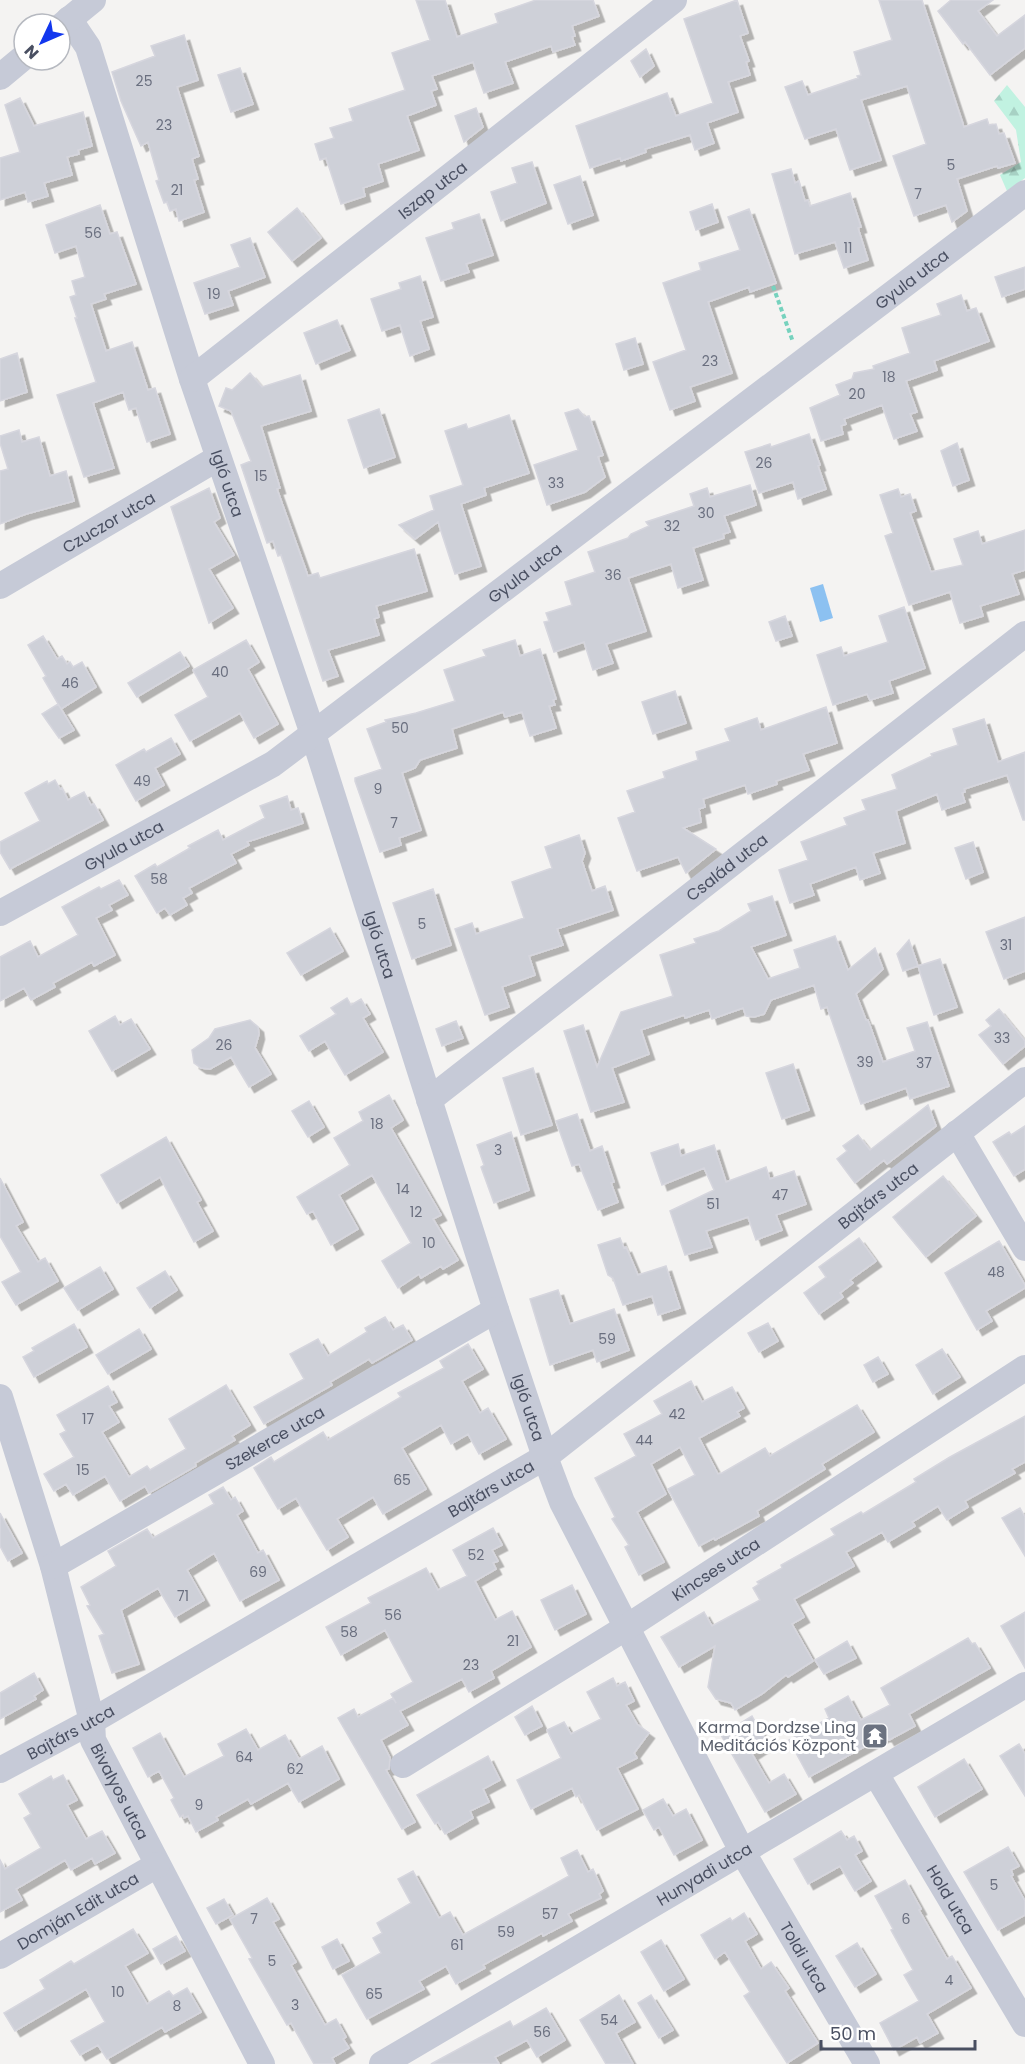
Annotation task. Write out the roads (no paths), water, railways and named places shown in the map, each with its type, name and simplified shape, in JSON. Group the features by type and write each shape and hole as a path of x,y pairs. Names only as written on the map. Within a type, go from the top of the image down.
{"street":[{"path":"72,17 93,0"},
{"name":"Iszap utca","path":"192,379 674,0"},
{"name":"Igló utca","path":"72,30 88,47 192,379 314,734 496,1310 545,1457 562,1502 742,1851"},
{"path":"0,77 12,67"},
{"name":"Gyula utca","path":"0,913 273,764 1025,193"},
{"name":"Czuczor utca","path":"0,585 218,458"},
{"name":"Család utca","path":"429,1100 1025,634"},
{"name":"Bajtárs utca","path":"0,1770 92,1721 545,1457 1025,1080"},
{"path":"957,1133 1025,1248"},
{"name":"Szekerce utca","path":"53,1566 496,1310"},
{"name":"Kincses utca","path":"403,1765 627,1627 1025,1368"},
{"name":"Bivalyos utca","path":"0,1397 53,1566 92,1721 93,1740 262,2064"},
{"name":"Hunyadi utca","path":"382,2064 1025,1685"},
{"name":"Hold utca","path":"876,1774 1025,2024"},
{"name":"Toldi utca","path":"742,1851 867,2064"},
{"name":"Domján Edit utca","path":"0,1956 157,1865"}],"water":[{"path":"823,584 833,618 820,622 810,588"}],"place":[{"name":"Karma Dordzse Ling Meditációs Központ","path":"875,1736"}]}
